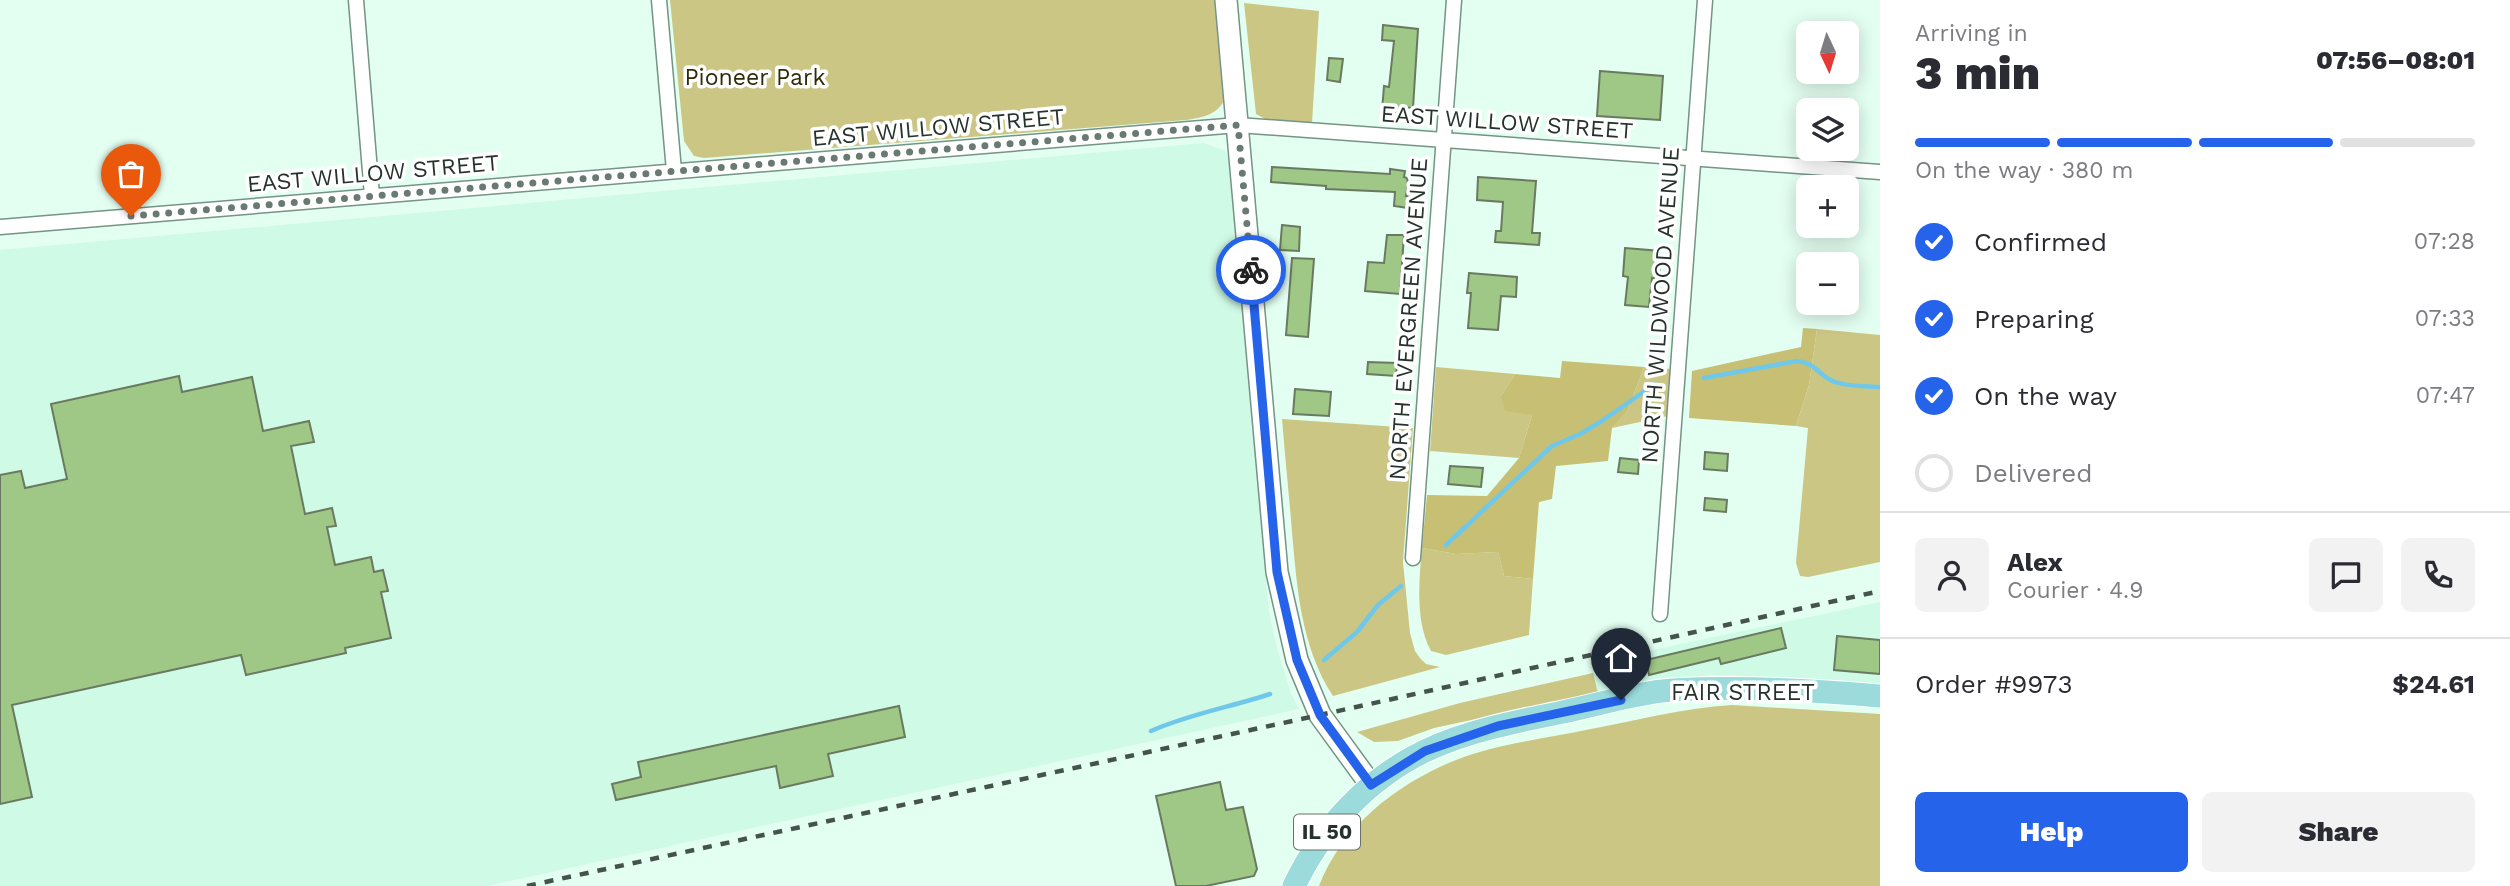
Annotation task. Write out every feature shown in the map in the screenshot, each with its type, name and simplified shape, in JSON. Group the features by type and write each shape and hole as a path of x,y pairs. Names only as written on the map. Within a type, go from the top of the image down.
{"main road":[{"path":"1226,0 1277,572 1297,660 1320,715 1371,785"},
{"name":"FAIR STREET","path":"1371,785 1425,751 1498,726 1670,690 1788,688 1880,696"},
{"name":"IL 50","path":"1294,886 1320,841 1342,813 1371,785"}],"street":[{"path":"356,0 372,196"},
{"path":"659,0 674,171"},
{"name":"NORTH EVERGREEN AVENUE","path":"1413,558 1454,0"},
{"name":"NORTH WILDWOOD AVENUE","path":"1660,614 1705,0"},
{"name":"EAST WILLOW STREET","path":"0,227 1238,125 1880,172"}],"shaded area":[{"path":"1204,143 1225,151 1230,161 1269,612 1278,652 1299,709 487,886 0,886 0,250"},
{"path":"1803,328 1817,329 1809,385 1796,426 1689,418 1692,371 1801,347"},
{"path":"1562,361 1644,367 1627,412 1612,428 1608,461 1556,466 1552,499 1539,502 1533,579 1504,576 1498,552 1456,554 1422,548 1427,495 1487,496 1519,458 1532,415 1505,411 1501,396 1515,374 1560,378"},
{"path":"1880,602 1880,686 1710,675 1598,693 1591,663"}],"green space":[{"name":"Pioneer Park","path":"670,0 1217,0 1226,97 1215,111 1186,120 704,158 694,156 684,141"},
{"path":"1244,3 1319,11 1312,123 1267,120 1256,114"},
{"path":"1817,329 1880,335 1880,562 1808,577 1800,576 1796,563 1808,428 1796,426 1809,385"},
{"path":"1436,367 1515,374 1501,396 1532,415 1519,458 1430,451"},
{"path":"1644,367 1672,369 1668,416 1612,428 1627,412"},
{"path":"1282,419 1413,428 1403,562 1410,633 1420,658 1426,664 1440,667 1333,696 1314,658 1302,617"},
{"path":"1422,548 1456,554 1498,552 1504,576 1533,579 1529,635 1446,655 1431,651 1420,614"},
{"path":"1593,673 1598,693 1434,728 1398,741 1374,742 1357,732 1460,703"},
{"path":"1732,705 1880,714 1880,886 1319,886 1342,844 1374,809 1413,781 1456,760 1522,742 1679,712"}],"building":[{"path":"1383,25 1418,29 1413,108 1400,107 1399,112 1382,111 1384,86 1389,87 1394,41 1382,40"},
{"path":"1329,58 1343,59 1340,82 1327,80"},
{"path":"1600,71 1663,76 1660,120 1597,116"},
{"path":"1272,167 1390,174 1390,169 1405,171 1408,208 1394,206 1395,192 1326,189 1326,186 1271,182"},
{"path":"1478,177 1536,181 1532,233 1540,233 1539,245 1495,242 1496,231 1501,231 1503,202 1477,200"},
{"path":"1282,225 1300,227 1299,251 1280,250"},
{"path":"1387,235 1404,235 1400,294 1365,291 1368,262 1384,263"},
{"path":"1625,248 1661,251 1659,279 1652,278 1649,307 1625,305 1628,277 1623,276"},
{"path":"1292,258 1314,259 1308,337 1286,335"},
{"path":"1469,273 1517,277 1516,297 1501,296 1498,330 1468,328 1471,293 1467,293"},
{"path":"1368,362 1397,363 1396,376 1367,374"},
{"path":"179,376 182,392 252,377 263,431 309,421 314,442 291,446 305,514 332,508 336,526 327,527 335,565 371,557 374,572 383,570 388,591 381,592 391,638 345,648 346,653 246,675 241,655 12,705 32,797 0,804 0,475 21,471 25,488 67,479 51,404"},
{"path":"1295,389 1331,392 1329,416 1293,414"},
{"path":"1705,452 1728,454 1727,471 1704,469"},
{"path":"1620,458 1639,460 1638,474 1618,472"},
{"path":"1450,466 1483,468 1481,487 1448,484"},
{"path":"1705,498 1727,500 1726,512 1704,510"},
{"path":"1781,628 1786,648 1721,664 1719,658 1649,675 1646,660"},
{"path":"1837,636 1880,640 1880,674 1834,670"},
{"path":"899,706 905,737 828,754 833,776 780,788 776,766 616,800 612,784 641,777 638,762"},
{"path":"1220,782 1226,810 1243,807 1257,869 1254,876 1206,886 1176,886 1156,796"}],"waterway":[{"path":"1704,378 1797,361 1809,364 1835,382 1880,387"},
{"path":"1446,545 1552,446 1602,421 1655,384"},
{"path":"1324,660 1357,632 1378,605 1401,586"},
{"path":"1151,731 1270,694"}],"railway":[{"path":"527,886 1880,591"}],"way so far":[{"path":"131,216 1238,125 1251,270"}],"route":[{"path":"1251,270 1277,572 1297,660 1320,715 1371,785 1425,751 1498,726 1621,700"}]}
